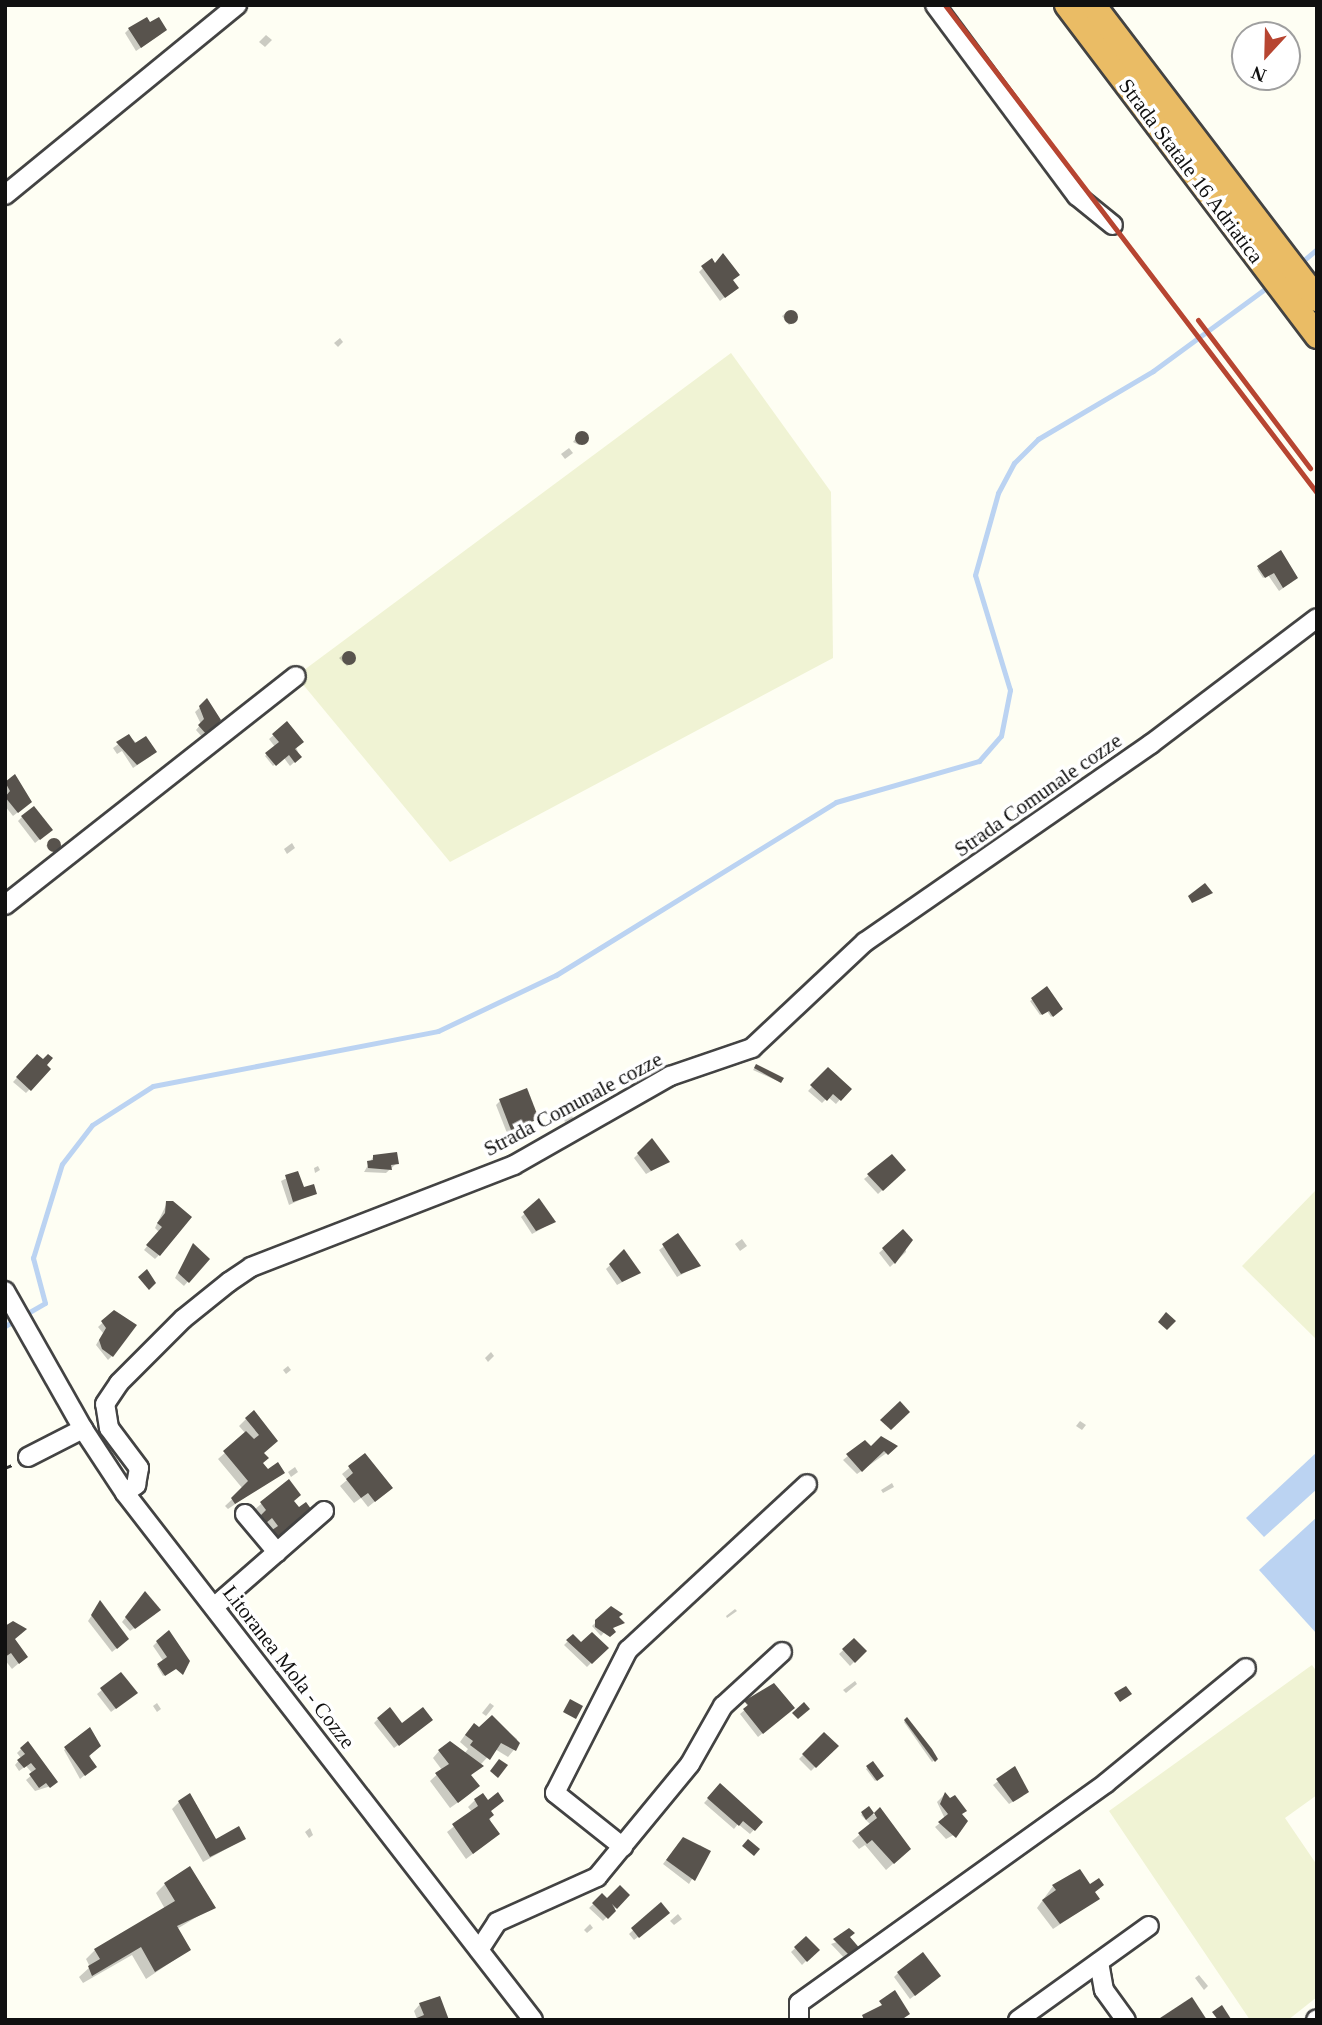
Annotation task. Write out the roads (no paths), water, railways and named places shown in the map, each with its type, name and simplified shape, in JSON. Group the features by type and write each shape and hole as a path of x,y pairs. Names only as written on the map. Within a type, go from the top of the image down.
{"highway":[{"name":"Strada Statale 16 Adriatica","path":"1066,5 1276,264 1302,292 1317,336"},
{"name":"Strada Statale 16 Adriatica","path":"1093,5 1276,264"}],"street":[{"path":"5,195 237,5"},
{"path":"935,5 1077,196 1113,225"},
{"name":"Strada Comunale cozze","path":"125,1493 136,1485 139,1468 108,1428 105,1404 119,1383 183,1319 229,1282 251,1267 514,1165 670,1076 752,1048 865,942 1151,744 1310,623"},
{"path":"5,905 296,676"},
{"name":"Litoranea Mola - Cozze","path":"8,1295 83,1429 125,1493 533,2020"},
{"path":"28,1457 83,1429"},
{"path":"623,1847 555,1793 628,1650 807,1484"},
{"path":"214,1607 324,1511"},
{"path":"245,1514 277,1552"},
{"path":"479,1950 497,1922 597,1877 690,1764 723,1706 782,1652"},
{"path":"799,2020 799,2003 1095,1792 1246,1668"},
{"path":"1018,2020 1149,1926"},
{"path":"1099,1962 1104,1990 1126,2020"}],"water":[{"path":"1317,1452 1317,1489 1264,1537 1246,1518"},
{"path":"1317,1517 1317,1634 1259,1570"}],"waterway":[{"path":"1298,265 1317,249"},
{"path":"5,1326 45,1303 33,1258 62,1164 92,1125 153,1086 438,1031 556,975 836,802 979,761 1001,736 1010,690 975,575 998,493 1014,463 1038,439 1153,371 1270,285"}],"railway":[{"path":"945,5 1317,493"},
{"path":"1198,320 1310,468"}]}
